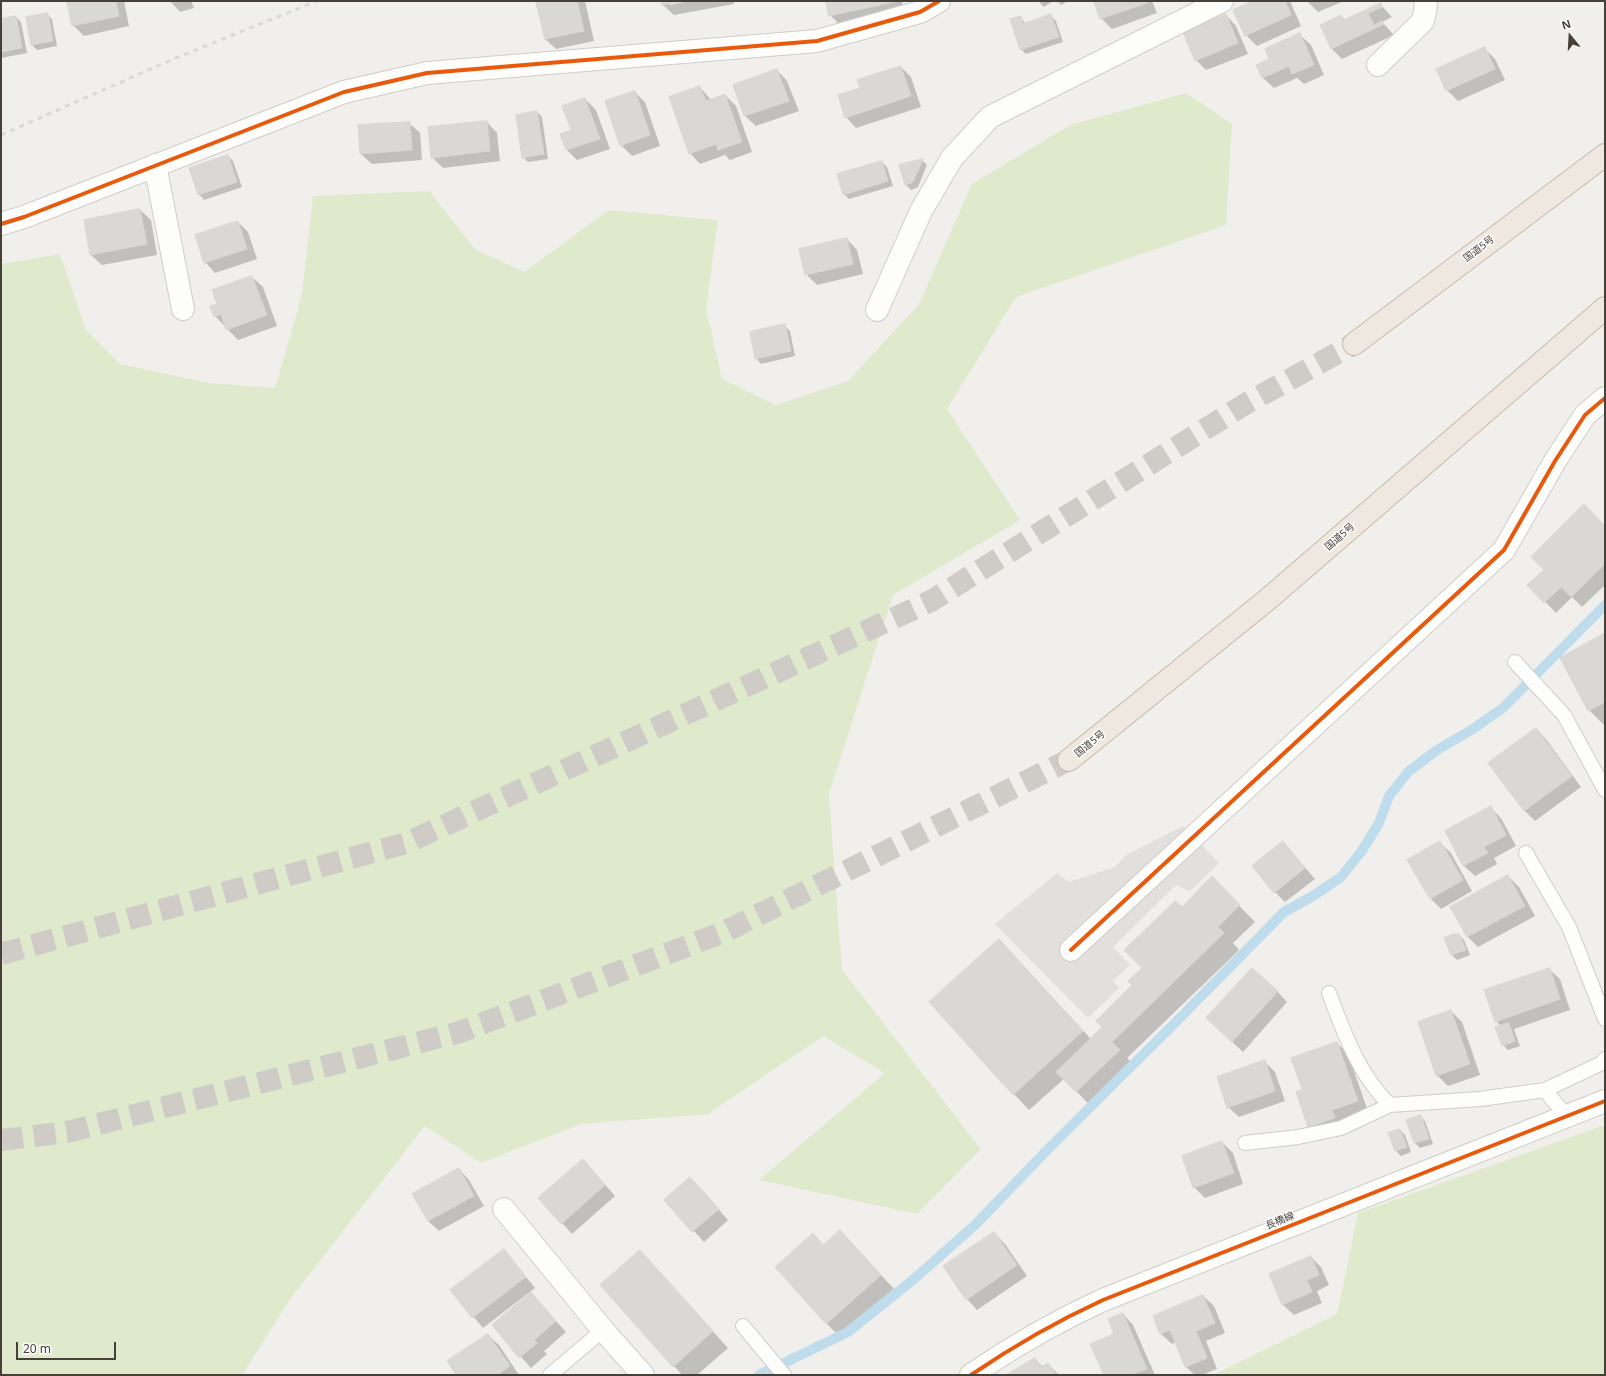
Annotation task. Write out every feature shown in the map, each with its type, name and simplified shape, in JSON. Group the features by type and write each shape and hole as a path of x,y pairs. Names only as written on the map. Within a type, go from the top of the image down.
{"highway":[{"name":"国道5号","path":"1354,344 1605,155"},
{"name":"国道5号","path":"1069,760 1267,600 1605,308"}],"street":[{"path":"1,224 24,217 344,92 427,73 817,41 920,12 939,1"},
{"path":"876,310 921,211 952,158 990,117 1222,1"},
{"path":"1378,65 1423,21 1426,6 1425,1"},
{"path":"155,165 183,309"},
{"path":"1071,950 1504,550 1555,461 1585,415 1605,398"},
{"name":"長橋線","path":"972,1375 1016,1344 1062,1319 1103,1300 1605,1101"},
{"path":"504,1209 603,1330 643,1375"}],"lane":[{"path":"1515,662 1564,715 1605,790"},
{"path":"1526,853 1568,927 1605,1019"},
{"path":"1330,993 1346,1039 1375,1091 1390,1105"},
{"path":"1245,1143 1298,1137 1341,1128 1390,1105 1480,1099 1545,1090 1602,1063 1605,1059"},
{"path":"1545,1090 1566,1116"},
{"path":"743,1326 782,1373"},
{"path":"550,1375 603,1330"}],"green space":[{"path":"1186,93 1232,124 1226,225 1016,297 947,409 1020,520 893,595 829,794 842,970 981,1149 917,1214 759,1180 885,1073 823,1036 708,1114 581,1124 481,1163 425,1126 291,1298 242,1375 1,1375 1,264 60,254 86,330 120,364 209,383 275,388 302,294 313,196 429,191 475,249 524,272 609,210 718,220 706,309 722,379 776,405 848,381 919,304 972,184 1070,125"},
{"path":"1605,1125 1605,1375 1213,1375 1337,1314 1358,1213"}],"shaded area":[{"path":"1183,826 1219,863 1190,891 1176,885 1113,947 1130,965 1113,981 1119,988 1088,1018 995,924 1057,873 1069,882 1115,867 1126,855"}],"building":[{"path":"67,1 116,1 119,16 72,26"},
{"path":"536,1 577,1 584,31 545,39"},
{"path":"661,1 684,1 662,5"},
{"path":"826,1 894,1 894,2 829,16"},
{"path":"1094,1 1146,1 1147,3 1100,19"},
{"path":"1254,1 1285,1 1291,15 1245,36 1233,10"},
{"path":"1381,3 1382,7 1368,13 1374,25 1382,21 1384,24 1331,49 1320,25 1341,15 1343,20"},
{"path":"48,13 53,41 31,45 26,17"},
{"path":"1051,14 1059,37 1020,50 1010,19 1021,16 1023,24"},
{"path":"1226,14 1238,43 1195,61 1183,32"},
{"path":"16,16 22,48 1,52 1,19"},
{"path":"1300,33 1314,65 1292,74 1289,66 1262,78 1256,65 1269,59 1265,49"},
{"path":"1485,47 1495,69 1446,91 1436,69"},
{"path":"901,66 911,96 845,118 838,95 860,88 857,80"},
{"path":"777,69 789,101 744,116 733,85"},
{"path":"700,86 706,101 725,94 742,142 718,150 716,144 689,154 669,97"},
{"path":"635,91 650,135 620,146 605,101"},
{"path":"585,98 600,139 566,150 560,134 571,130 562,106"},
{"path":"537,111 544,154 522,158 516,115"},
{"path":"487,121 490,151 431,158 428,127"},
{"path":"410,122 412,150 360,154 358,125"},
{"path":"228,155 237,182 198,195 189,168"},
{"path":"923,159 913,182 905,185 899,165"},
{"path":"882,161 888,181 843,195 837,174"},
{"path":"140,209 147,244 90,255 84,220"},
{"path":"238,221 247,249 204,263 195,235"},
{"path":"847,238 853,264 805,275 799,249"},
{"path":"252,276 267,315 226,330 221,314 214,317 210,306 217,304 212,290"},
{"path":"785,324 791,351 755,359 750,332"},
{"path":"1584,504 1605,526 1605,564 1571,597 1561,587 1544,603 1527,585 1544,570 1531,557"},
{"path":"1605,633 1605,702 1588,711 1560,658"},
{"path":"1536,728 1572,776 1524,811 1488,763"},
{"path":"1491,806 1506,835 1484,847 1488,853 1463,866 1445,831"},
{"path":"1283,841 1305,868 1274,893 1252,866"},
{"path":"1440,841 1463,880 1430,899 1407,860"},
{"path":"1508,875 1525,906 1467,937 1450,907"},
{"path":"1212,876 1240,905 1218,927 1224,933 1112,1042 1120,1050 1076,1092 1056,1072 1102,1027 1096,1021 1132,985 1128,981 1142,968 1124,950 1175,901 1182,907"},
{"path":"1454,934 1459,934 1466,950 1451,955 1444,938"},
{"path":"999,939 1083,1031 1013,1095 929,1002"},
{"path":"1252,968 1278,991 1232,1042 1206,1018"},
{"path":"1550,968 1560,999 1495,1022 1484,990"},
{"path":"1451,1010 1470,1064 1436,1076 1418,1022"},
{"path":"1509,1023 1515,1041 1502,1046 1495,1027"},
{"path":"1337,1042 1358,1101 1332,1110 1335,1118 1308,1127 1296,1092 1302,1089 1291,1058"},
{"path":"1265,1060 1275,1091 1227,1108 1217,1077"},
{"path":"1421,1115 1429,1139 1414,1143 1406,1120"},
{"path":"1400,1129 1407,1147 1395,1151 1388,1133"},
{"path":"1222,1141 1234,1173 1193,1188 1182,1156"},
{"path":"583,1159 605,1185 561,1224 538,1198"},
{"path":"459,1168 474,1196 428,1221 412,1194"},
{"path":"690,1177 719,1209 692,1232 664,1200"},
{"path":"840,1230 881,1275 826,1324 775,1267 813,1233 823,1245"},
{"path":"994,1232 1017,1265 966,1300 943,1266"},
{"path":"504,1249 526,1277 472,1318 450,1290"},
{"path":"640,1250 713,1331 673,1367 600,1285"},
{"path":"1311,1256 1319,1275 1307,1280 1312,1292 1282,1305 1269,1274"},
{"path":"531,1292 556,1321 534,1340 537,1343 519,1358 492,1325"},
{"path":"1203,1295 1215,1323 1196,1331 1207,1358 1185,1367 1170,1330 1160,1334 1153,1316"},
{"path":"1123,1313 1147,1369 1131,1375 1104,1375 1090,1344 1114,1334 1108,1319"},
{"path":"488,1334 510,1366 497,1375 456,1375 447,1361"},
{"path":"1035,1358 1041,1367 1048,1363 1056,1375 1006,1375"}],"waterway":[{"path":"759,1375 848,1332 914,1279 975,1225 1052,1145 1284,912 1313,896 1341,877 1361,852 1379,823 1389,796 1408,772 1437,750 1473,729 1504,707 1605,605"}],"tunnel":[{"path":"1,954 406,843 931,601 1247,403 1354,344"},
{"path":"1,1140 67,1132 460,1032 724,932 1069,760"}],"railway":[{"path":"1,135 171,60 317,1"}],"cycle path":[{"path":"1,224 24,217 344,92 427,73 817,41 920,12 939,1"},
{"path":"1071,950 1504,550 1555,461 1585,415 1605,398"},
{"path":"971,1375 1036,1334 1103,1300 1605,1101"}]}
